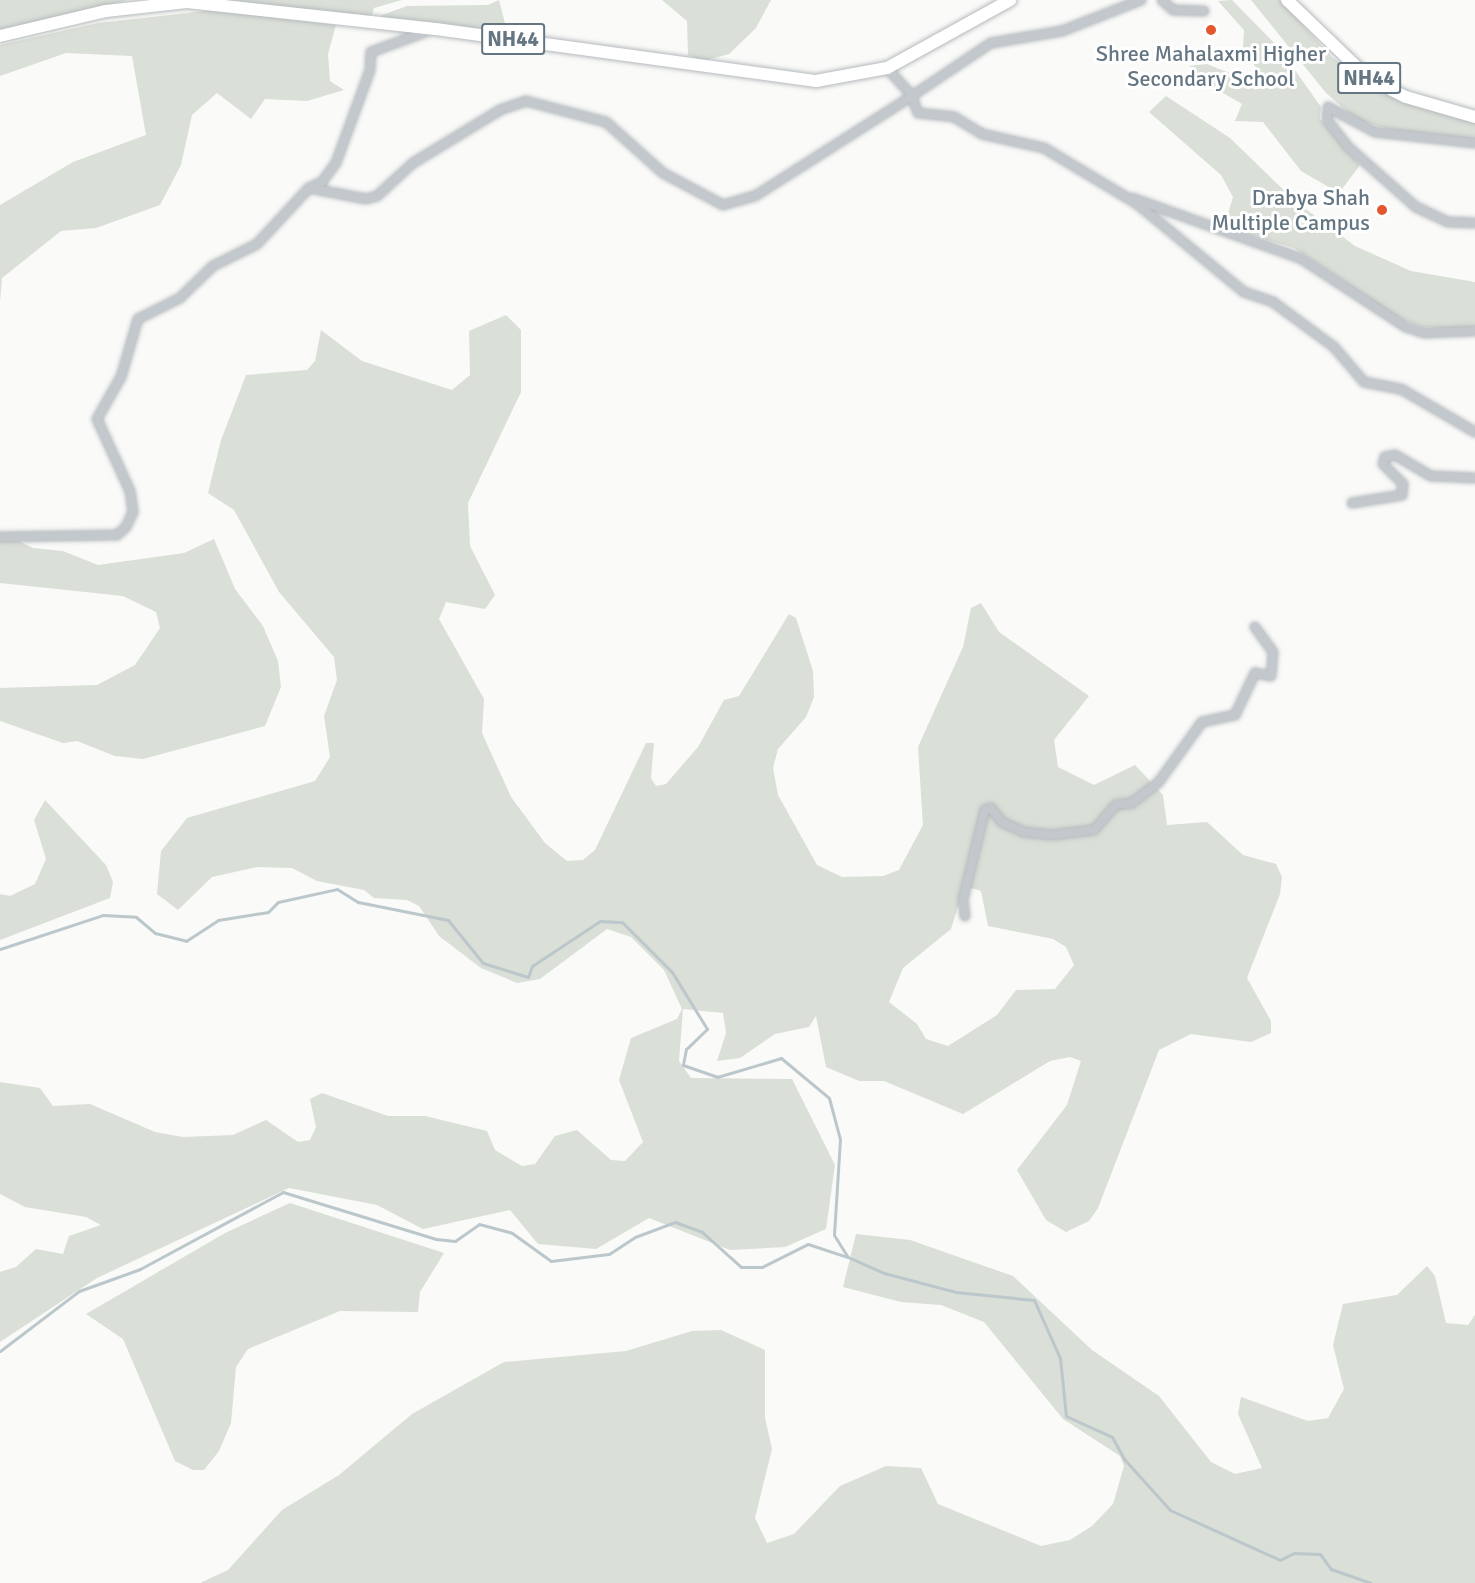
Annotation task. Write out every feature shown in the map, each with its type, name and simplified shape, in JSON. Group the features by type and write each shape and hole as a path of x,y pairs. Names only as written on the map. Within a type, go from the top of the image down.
{"main road":[{"name":"NH44","path":"0,36 106,11 212,2 435,29 816,81 887,68 1010,0"},
{"name":"NH44","path":"1287,0 1368,78 1406,97 1475,117"}],"street":[{"path":"309,188 366,199 377,196 413,163 526,101 606,122 663,173 723,205 755,196 991,43 1062,31 1141,0"},
{"path":"1162,0 1173,10 1204,11"},
{"path":"0,537 117,535 126,527 133,512 130,491 97,419 121,377 138,318 180,298 213,266 257,244 309,188 322,182 336,164 370,70 371,52 435,29"},
{"path":"887,68 912,96 918,113 954,117 982,134 1044,148 1125,196 1207,265 1244,292 1273,302 1334,347 1364,382 1401,389 1475,432"},
{"path":"1475,143 1375,132 1328,107 1327,120 1347,146 1416,207 1448,222 1475,223"},
{"path":"1125,196 1300,258 1406,327 1424,333 1475,331"},
{"path":"1352,503 1402,495 1403,484 1383,464 1385,457 1395,455 1431,476 1475,478"},
{"path":"965,916 963,900 985,810 991,808 1002,822 1023,831 1052,835 1094,830 1116,805 1132,803 1158,783 1202,722 1235,715 1255,673 1271,676 1273,652 1255,627"}],"shaded area":[{"path":"0,0 128,0 0,32"},
{"path":"224,0 402,0 374,8 371,18"},
{"path":"499,0 508,35 382,20 382,15 407,6 488,5"},
{"path":"662,0 771,0 756,28 729,54 704,61 688,55 687,21"},
{"path":"1232,0 1280,49 1321,107 1320,119 1360,165 1339,193 1301,171 1263,122 1235,121 1242,104 1197,78 1189,66 1207,64 1244,79 1259,73 1243,47 1244,30 1218,1"},
{"path":"1251,0 1280,0 1333,58 1400,101 1475,119 1475,139 1413,137 1356,119 1326,93"},
{"path":"214,10 336,25 328,54 330,81 344,90 307,101 265,99 251,119 217,93 192,115 181,165 160,205 96,228 61,231 2,278 0,302 0,205 73,162 146,135 132,56 66,53 0,76 0,45 98,23"},
{"path":"1166,96 1230,138 1295,201 1355,246 1411,271 1475,282 1475,330 1423,327 1400,319 1294,248 1224,227 1233,197 1221,175 1149,112"},
{"path":"506,315 521,330 521,392 468,503 470,546 495,595 485,609 446,602 439,619 484,699 482,733 511,797 545,843 567,861 583,860 595,850 646,743 654,743 651,778 656,786 666,784 698,747 724,700 739,696 789,614 796,618 813,671 814,697 806,717 778,749 773,768 778,795 817,865 842,877 883,876 899,870 923,825 918,747 963,647 971,608 981,603 999,632 1089,696 1054,740 1058,767 1094,785 1135,765 1163,795 1167,825 1207,822 1243,855 1276,864 1282,877 1280,894 1247,978 1271,1021 1271,1033 1251,1042 1191,1034 1159,1050 1098,1208 1089,1221 1066,1232 1046,1220 1017,1170 1067,1105 1081,1061 1070,1057 1050,1061 963,1114 884,1081 859,1081 826,1067 816,1016 809,1027 775,1034 740,1058 717,1061 726,1033 723,1013 683,1009 679,1061 691,1078 792,1079 835,1165 826,1229 785,1247 730,1250 649,1218 596,1249 538,1244 510,1210 423,1229 377,1205 289,1188 97,1278 0,1342 0,1272 16,1267 36,1249 63,1254 69,1236 101,1225 86,1217 25,1207 0,1194 0,1082 40,1088 53,1106 90,1104 155,1132 183,1137 233,1135 266,1120 298,1142 310,1140 316,1127 310,1099 322,1093 388,1116 425,1116 487,1131 495,1150 522,1166 535,1164 555,1136 577,1130 611,1160 625,1161 643,1142 619,1080 631,1038 677,1019 682,1009 664,970 631,937 607,929 540,979 517,983 481,968 439,936 419,906 407,900 374,898 364,890 317,881 292,868 257,867 212,877 178,910 157,894 161,851 187,818 315,781 330,757 324,716 337,680 334,657 279,592 234,510 208,493 221,440 246,375 307,370 315,361 321,330 362,361 452,390 470,375 469,331","holes":["971,888 981,891 988,926 1053,939 1066,947 1074,965 1055,989 1016,990 997,1015 948,1046 926,1039 917,1024 889,1002 903,968 951,929 962,894"]},
{"path":"0,532 33,548 63,551 98,565 184,553 214,539 235,589 263,626 278,661 281,687 265,726 143,759 115,756 77,741 63,743 0,721 0,688 97,685 135,665 160,628 156,612 123,596 0,583"},
{"path":"45,800 106,865 113,882 110,898 0,940 0,894 10,896 35,884 46,859 34,820"},
{"path":"290,1203 444,1253 420,1292 418,1312 340,1311 248,1349 236,1367 231,1423 219,1451 204,1470 193,1470 175,1461 123,1339 86,1314 225,1233"},
{"path":"856,1234 910,1240 1013,1276 1092,1350 1159,1396 1211,1462 1235,1474 1262,1468 1238,1414 1241,1397 1308,1421 1328,1418 1344,1389 1333,1345 1343,1304 1397,1295 1427,1266 1435,1276 1446,1323 1468,1325 1475,1315 1475,1583 200,1583 228,1570 282,1510 339,1475 412,1414 504,1362 626,1351 692,1331 721,1330 765,1350 765,1418 772,1449 755,1518 767,1543 794,1534 840,1486 886,1466 921,1468 938,1504 1041,1546 1070,1540 1092,1526 1113,1504 1124,1466 1120,1456 1063,1419 984,1322 941,1305 901,1302 843,1287"}],"waterway":[{"path":"0,949 103,915 136,917 155,933 186,941 218,920 268,912 278,902 337,889 358,902 448,920 483,963 528,977 532,966 600,921 622,922 672,972 707,1029 686,1049 683,1065 717,1077 781,1058 829,1098 840,1139 834,1235 848,1257 884,1273 956,1292 1034,1300 1060,1358 1066,1416 1112,1437 1125,1460 1170,1510 1280,1560 1294,1553 1320,1554 1331,1569 1371,1583"},
{"path":"0,1351 79,1291 140,1269 283,1192 436,1239 455,1241 479,1224 512,1233 551,1261 609,1254 635,1237 675,1222 702,1232 741,1267 762,1267 808,1244 847,1257"}],"place":[{"name":"Shree Mahalaxmi Higher Secondary School","path":"1211,30"},
{"name":"Drabya Shah Multiple Campus","path":"1382,210"}]}
